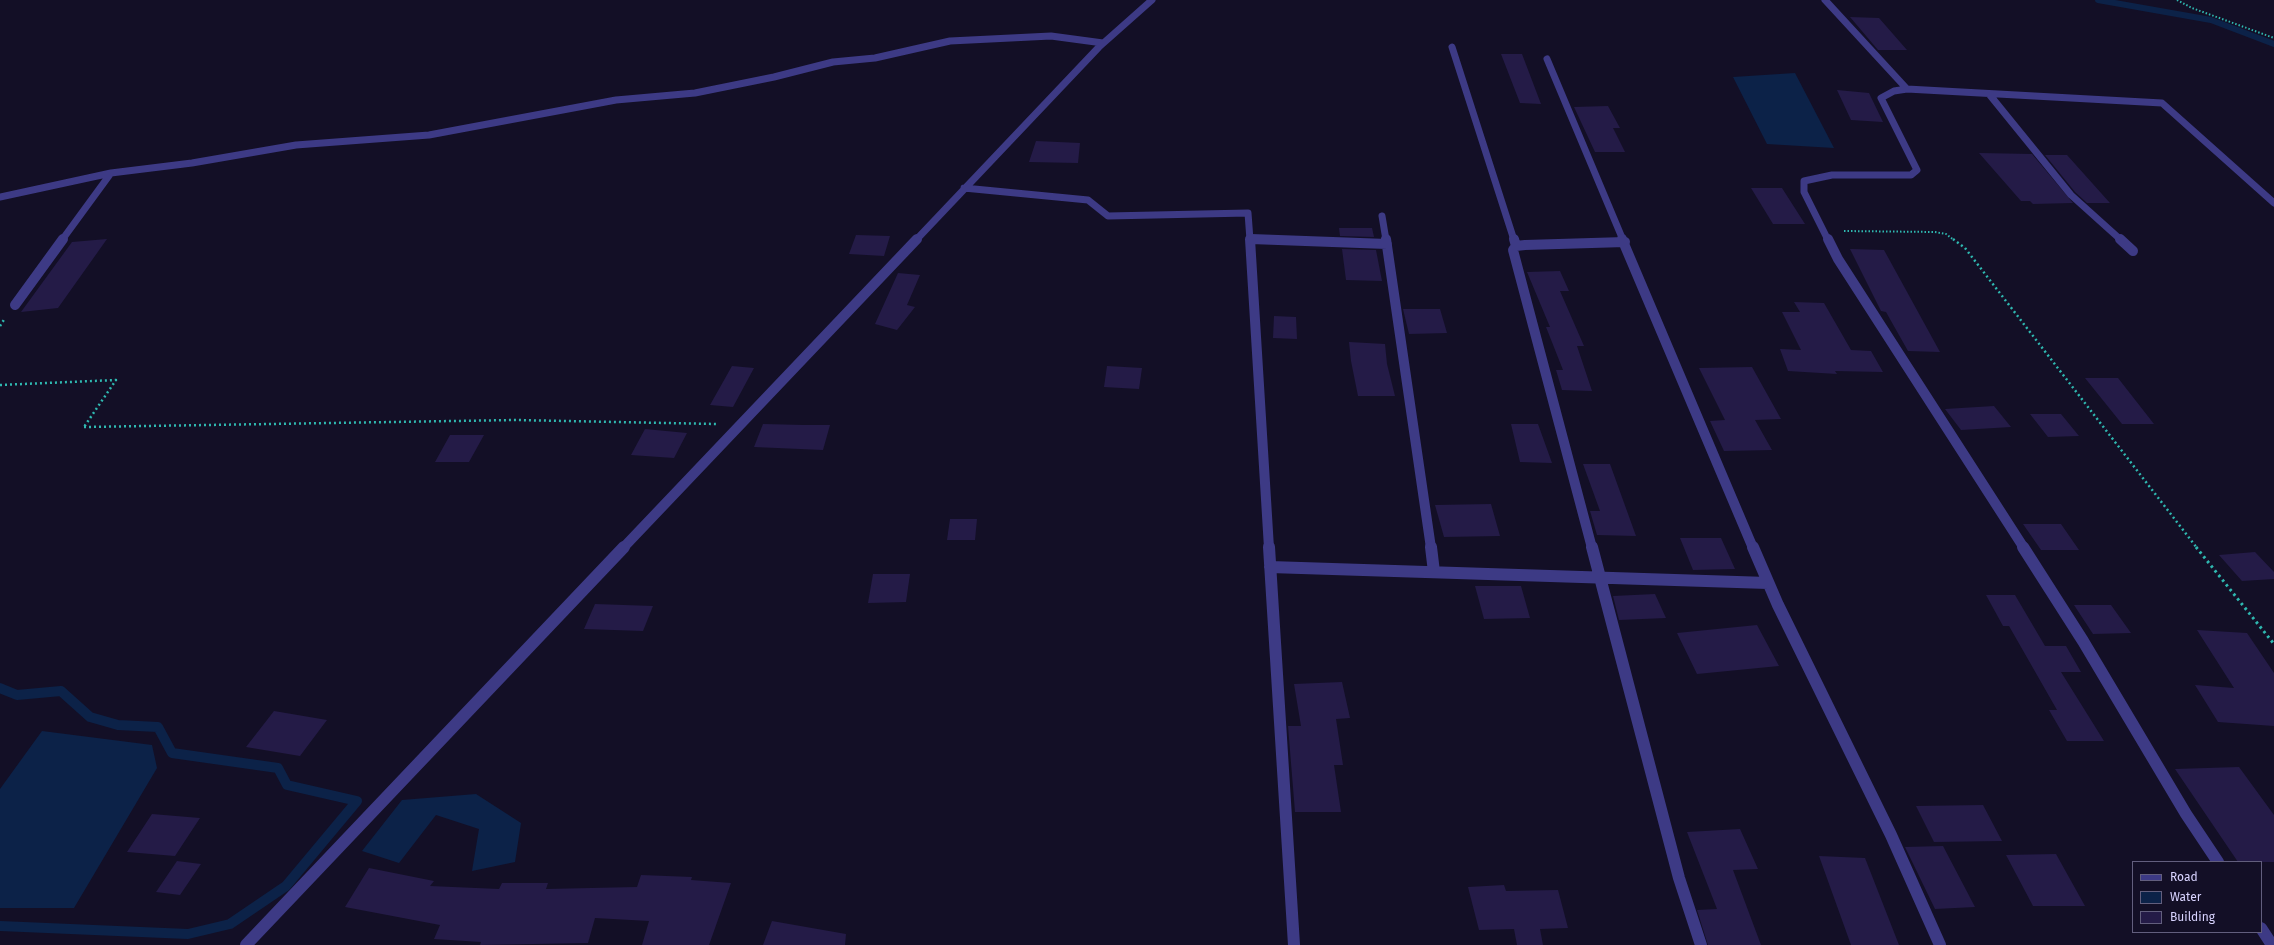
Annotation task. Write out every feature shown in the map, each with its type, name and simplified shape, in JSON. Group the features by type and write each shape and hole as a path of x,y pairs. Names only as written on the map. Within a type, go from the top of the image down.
{"street":[{"path":"246,945 1103,43 1152,0"},
{"path":"1825,0 1907,89"},
{"path":"0,197 110,173 192,163 296,144 364,142 429,135 616,100 695,93 774,77 833,62 875,58 950,41 1051,36 1103,43"},
{"path":"1452,47 1516,246 1513,250 1524,299 1679,878 1701,945"},
{"path":"1547,60 1625,242 1728,492 1768,582 1891,835 1940,945"},
{"path":"2217,861 2186,814 2083,641 1838,259 1804,192 1804,181 1832,175 1911,175 1917,170 1881,98 1894,91 1907,89 2162,103 2274,203"},
{"path":"1988,94 2072,195 2133,251"},
{"path":"15,305 110,173"},
{"path":"964,188 1088,200 1108,216 1248,213 1294,945"},
{"path":"1382,216 1434,572"},
{"path":"1250,239 1387,244"},
{"path":"1516,246 1625,242"},
{"path":"1270,567 1768,582"},
{"path":"2262,930 2272,945"}],"path":[{"path":"2177,0 2192,8 2274,38"},
{"path":"1823,230 1935,232 1946,234 1965,248 2189,538 2274,644"},
{"path":"0,385 116,380 109,393 84,427 515,420 741,424"}],"water":[{"path":"1795,73 1834,148 1767,144 1733,77"},
{"path":"42,731 152,745 157,768 74,908 0,908 0,789"},
{"path":"476,794 521,823 515,862 472,871 479,829 436,815 399,863 362,851 402,800"}],"building":[{"path":"1850,17 1879,18 1907,50 1878,50"},
{"path":"1501,54 1522,54 1541,104 1520,103"},
{"path":"1837,90 1869,93 1883,122 1851,120"},
{"path":"1608,106 1620,128 1613,128 1625,152 1595,152 1574,107"},
{"path":"1036,141 1080,143 1078,163 1029,162"},
{"path":"1979,153 2032,154 2073,203 2033,204 2030,201 2021,201"},
{"path":"2045,155 2067,155 2110,203 2087,203 2075,192"},
{"path":"1751,188 1782,188 1805,224 1773,224"},
{"path":"1339,228 1372,228 1374,237 1340,236"},
{"path":"856,235 890,236 884,256 849,254"},
{"path":"107,239 58,308 21,312 72,242"},
{"path":"1342,249 1376,250 1382,281 1346,280"},
{"path":"1850,249 1884,250 1940,352 1908,351 1886,312 1881,311"},
{"path":"1560,271 1569,291 1560,291 1584,346 1577,346 1592,391 1562,390 1556,370 1563,370 1546,327 1550,327 1527,272"},
{"path":"898,273 920,275 907,305 915,307 897,330 875,324"},
{"path":"1794,302 1824,303 1851,350 1871,351 1883,372 1835,371 1837,374 1788,371 1780,349 1801,350 1782,312 1800,312"},
{"path":"1403,309 1440,309 1447,333 1409,334"},
{"path":"1274,316 1296,317 1297,339 1273,338"},
{"path":"1349,342 1385,344 1387,364 1395,396 1358,396"},
{"path":"732,366 754,368 733,407 710,405"},
{"path":"1107,366 1142,368 1139,389 1104,387"},
{"path":"1752,367 1781,419 1755,420 1772,450 1724,451 1710,421 1725,420 1699,368"},
{"path":"2085,378 2118,378 2154,424 2122,424"},
{"path":"1994,406 2011,427 1961,430 1945,409"},
{"path":"2030,414 2061,414 2079,436 2048,437"},
{"path":"763,424 830,425 823,450 754,447"},
{"path":"1511,424 1538,424 1552,463 1520,462"},
{"path":"645,429 687,433 674,458 631,455"},
{"path":"450,435 484,435 469,462 435,462"},
{"path":"1583,464 1610,464 1636,536 1597,535 1590,511 1600,511"},
{"path":"1491,504 1500,536 1444,537 1435,505"},
{"path":"950,519 977,519 975,540 947,540"},
{"path":"2023,524 2061,524 2079,550 2041,550"},
{"path":"1680,538 1721,538 1735,569 1693,570"},
{"path":"2255,552 2274,572 2274,579 2242,581 2219,555"},
{"path":"873,574 910,574 906,602 868,603"},
{"path":"1475,586 1521,586 1530,618 1484,619"},
{"path":"1655,594 1666,618 1619,620 1613,596"},
{"path":"1986,595 2015,595 2045,646 2066,646 2081,672 2061,672 2104,741 2067,741 2049,710 2057,710 2009,626 2003,626"},
{"path":"595,604 653,606 643,631 584,629"},
{"path":"2074,605 2111,605 2131,633 2093,634"},
{"path":"1757,625 1779,666 1697,674 1677,633"},
{"path":"2197,630 2247,633 2274,673 2274,726 2218,722 2195,685 2234,688"},
{"path":"1342,682 1350,718 1336,719 1343,765 1334,765 1341,812 1295,812 1288,726 1301,726 1294,684"},
{"path":"274,711 327,720 300,756 246,747"},
{"path":"2239,767 2274,815 2274,862 2237,861 2175,769"},
{"path":"1983,805 2002,841 1934,842 1916,806"},
{"path":"152,814 200,818 175,856 127,852"},
{"path":"1740,829 1758,869 1733,870 1761,945 1708,945 1697,910 1717,909 1687,832"},
{"path":"1943,846 1975,907 1935,909 1905,847"},
{"path":"2056,854 2085,906 2033,906 2006,855"},
{"path":"1819,856 1865,858 1899,945 1851,945"},
{"path":"177,861 201,864 180,895 156,892"},
{"path":"369,868 434,881 430,886 499,889 502,883 548,883 546,889 637,887 641,875 692,877 691,880 731,883 709,945 642,945 649,921 595,918 588,943 480,945 481,942 434,939 440,925 345,907"},
{"path":"1504,885 1506,891 1558,890 1568,928 1540,929 1543,945 1517,945 1514,929 1479,930 1468,887"},
{"path":"772,921 846,934 845,945 763,945"}],"waterway":[{"path":"2098,0 2211,20 2274,44"},
{"path":"0,688 17,695 61,691 90,717 118,725 158,727 172,753 278,768 287,785 357,801 286,886 230,924 188,934 0,926"}]}
